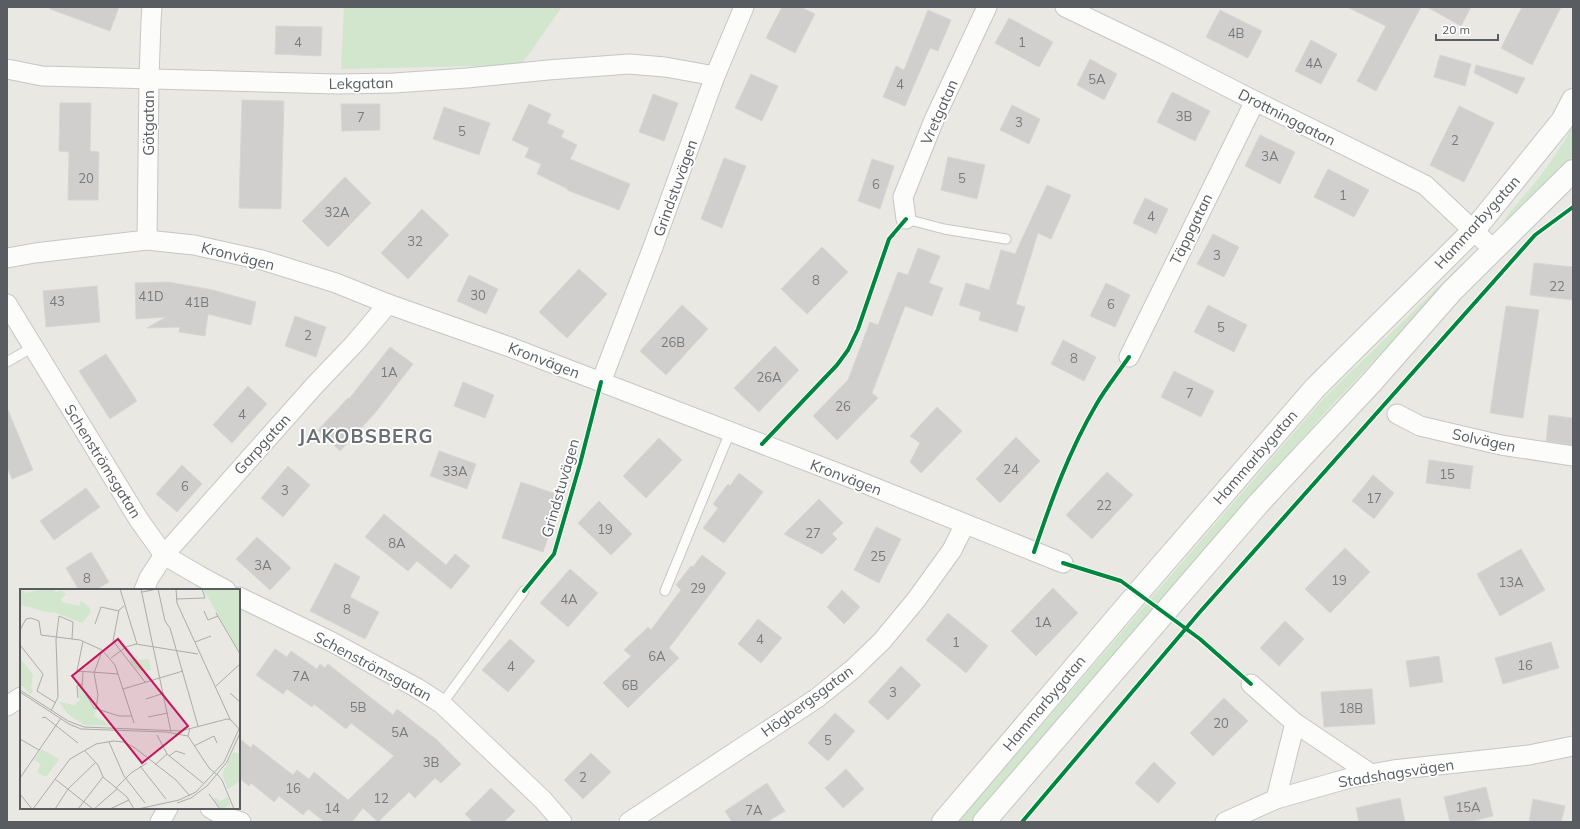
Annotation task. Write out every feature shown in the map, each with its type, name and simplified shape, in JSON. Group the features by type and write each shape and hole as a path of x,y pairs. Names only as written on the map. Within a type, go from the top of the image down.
{"main road":[{"name":"Hammarbygatan","path":"943,822 1133,598 1315,388 1474,230 1562,121 1573,100"},
{"name":"Hammarbygatan","path":"984,822 1259,503 1371,383 1452,291 1573,171"}],"street":[{"name":"Götgatan","path":"147,240 149,78 152,7"},
{"name":"Grindstuvägen","path":"601,382 715,76 744,7"},
{"name":"Vretgatan","path":"906,219 903,197 934,120 987,7"},
{"name":"Drottninggatan","path":"1065,7 1165,55 1425,186 1494,250"},
{"name":"Lekgatan","path":"7,69 42,76 337,84 394,83 629,64 665,67 715,76"},
{"name":"Täppgatan","path":"1129,357 1255,101"},
{"name":"Kronvägen","path":"7,258 35,253 147,240 194,245 262,260 336,283 388,304 510,347 856,480 1063,563"},
{"name":"Schenströmsgatan","path":"7,304 139,520 164,555 224,589"},
{"name":"Garpgatan","path":"144,589 149,578 164,555 293,409 355,343 388,304"},
{"name":"Solvägen","path":"1398,414 1420,426 1500,445 1573,456"},
{"name":"Högbergsgatan","path":"629,822 817,698 853,669 882,641 916,600 952,550 965,524"},
{"name":"Schenströmsgatan","path":"240,597 332,642 417,688 442,704 542,800 562,822"},
{"path":"1251,684 1295,723 1371,774"},
{"path":"7,706 20,698"},
{"path":"1276,799 1295,723"},
{"name":"Stadshagsvägen","path":"1225,822 1276,799 1350,778 1371,774 1529,755 1573,746"},
{"path":"160,822 167,809"},
{"path":"212,809 223,816 241,822"}],"lane":[{"path":"906,219 944,229 1006,239"},
{"path":"7,362 33,347"},
{"path":"665,591 730,432"},
{"path":"442,704 524,591"}],"green space":[{"path":"344,7 562,7 521,65 341,69"},
{"path":"1573,126 1573,156 1524,209 1503,222 1514,206 1535,183"},
{"path":"1464,262 1465,265 1330,407 972,822 958,822 1324,398"}],"building":[{"path":"50,7 119,7 110,31 50,9"},
{"path":"782,7 801,7 815,14 795,53 766,38"},
{"path":"1347,7 1421,7 1376,91 1357,81 1386,26"},
{"path":"1427,7 1471,7 1461,26"},
{"path":"1522,7 1561,7 1532,65 1501,48"},
{"path":"928,10 951,20 938,51 930,48 905,106 883,97 896,66 904,70"},
{"path":"1220,10 1262,31 1248,58 1206,37"},
{"path":"1009,18 1053,42 1039,67 995,43"},
{"path":"276,26 322,27 321,56 275,54"},
{"path":"1311,40 1337,54 1321,84 1295,71"},
{"path":"1440,55 1471,64 1465,86 1434,77"},
{"path":"1090,59 1117,74 1104,100 1077,85"},
{"path":"1476,65 1525,78 1517,94 1474,73"},
{"path":"751,74 778,86 762,121 735,108"},
{"path":"1172,92 1210,111 1195,141 1157,122"},
{"path":"653,94 678,103 664,141 639,132"},
{"path":"242,100 284,101 281,209 239,208"},
{"path":"60,103 91,103 90,151 99,152 98,200 68,200 69,152 59,151"},
{"path":"341,104 380,104 380,130 342,131"},
{"path":"529,104 551,114 547,123 564,131 561,137 577,145 570,159 630,184 619,210 567,190 568,189 537,174 541,164 525,157 529,148 512,140"},
{"path":"1012,105 1040,119 1029,144 1000,130"},
{"path":"1459,106 1494,123 1464,182 1430,165"},
{"path":"444,107 490,123 479,155 433,139"},
{"path":"1260,135 1295,152 1280,184 1245,166"},
{"path":"948,157 985,165 977,199 941,190"},
{"path":"724,158 746,166 722,228 701,219"},
{"path":"872,159 894,166 880,209 858,201"},
{"path":"1328,169 1369,190 1354,217 1314,197"},
{"path":"345,177 371,203 328,247 302,221"},
{"path":"1047,185 1071,195 1051,239 1038,233 1016,304 1025,307 1017,332 979,320 981,312 959,305 966,283 989,290 1001,250 1015,254"},
{"path":"1145,198 1168,209 1156,234 1133,223"},
{"path":"422,209 449,235 408,279 381,253"},
{"path":"1213,234 1239,247 1224,277 1197,264"},
{"path":"822,247 848,272 807,314 781,289"},
{"path":"918,248 940,256 929,283 943,288 932,316 905,306 872,393 878,398 837,440 813,416 848,380 870,322 878,325 898,272 908,275"},
{"path":"1534,263 1573,267 1573,300 1530,295"},
{"path":"579,269 607,294 567,338 539,312"},
{"path":"469,275 498,289 486,314 457,301"},
{"path":"168,282 213,290 256,302 251,325 208,314 205,336 179,332 180,327 147,328 166,317 136,319 135,283"},
{"path":"1106,283 1130,295 1115,327 1090,316"},
{"path":"97,286 100,322 46,327 43,291"},
{"path":"682,305 708,329 666,375 640,351"},
{"path":"1208,305 1247,325 1234,352 1194,332"},
{"path":"1506,306 1539,310 1523,418 1490,413"},
{"path":"295,316 326,327 316,357 285,346"},
{"path":"1063,340 1096,357 1084,381 1051,364"},
{"path":"775,346 799,370 759,412 734,388"},
{"path":"390,347 413,364 375,413 340,451 318,430 348,398 349,399"},
{"path":"106,354 137,401 110,419 79,371"},
{"path":"1174,371 1214,391 1201,417 1161,397"},
{"path":"463,382 494,395 485,418 454,406"},
{"path":"248,386 267,404 232,443 213,425"},
{"path":"937,407 962,431 921,473 910,462 920,443 910,436"},
{"path":"7,408 33,470 12,479 7,467"},
{"path":"1549,415 1573,418 1573,445 1546,441"},
{"path":"1016,437 1040,461 1000,503 976,479"},
{"path":"659,438 682,460 646,498 623,476"},
{"path":"439,451 476,464 467,489 430,476"},
{"path":"1429,460 1473,466 1470,489 1426,483"},
{"path":"182,465 202,484 177,512 156,494"},
{"path":"288,466 310,485 283,517 261,498"},
{"path":"1107,472 1133,495 1092,539 1066,515"},
{"path":"739,473 763,492 724,543 703,528 718,508 713,504 728,484 730,486"},
{"path":"1373,475 1394,493 1374,519 1352,501"},
{"path":"521,482 562,496 543,552 502,538"},
{"path":"86,488 100,507 54,540 40,521"},
{"path":"819,499 843,523 832,534 837,539 822,554 784,534"},
{"path":"599,501 632,534 611,555 578,523"},
{"path":"384,514 446,565 455,554 470,566 451,589 417,561 408,571 365,537"},
{"path":"876,527 901,539 879,583 854,570"},
{"path":"257,537 291,568 270,590 236,559"},
{"path":"1345,548 1370,572 1330,613 1305,589"},
{"path":"1521,549 1545,590 1500,616 1477,574"},
{"path":"91,552 109,582 97,589 78,589 66,568"},
{"path":"702,555 726,573 669,648 679,658 628,708 603,683 631,656 624,650 648,627 651,630 681,590 676,585"},
{"path":"335,563 360,577 350,597 379,612 365,639 310,611"},
{"path":"570,569 598,593 568,627 540,603"},
{"path":"1053,588 1078,613 1036,656 1011,631"},
{"path":"842,590 860,607 844,624 827,607"},
{"path":"948,613 988,646 966,673 926,640"},
{"path":"758,619 782,638 761,663 738,644"},
{"path":"1285,621 1304,639 1279,666 1260,648"},
{"path":"510,639 535,661 508,692 482,670"},
{"path":"1551,642 1559,668 1503,684 1495,658"},
{"path":"275,649 287,657 291,651 317,669 320,664 325,668 328,664 393,715 397,709 437,740 461,764 441,783 435,778 415,798 409,792 378,822 363,808 352,822 325,822 308,809 303,815 279,796 274,802 251,783 249,786 240,779 240,739 251,748 253,744 293,775 297,770 309,779 314,772 348,800 394,756 351,723 346,729 314,704 312,707 287,689 283,694 256,675"},
{"path":"1439,656 1443,682 1410,687 1406,661"},
{"path":"901,666 921,685 888,720 868,702"},
{"path":"1372,689 1375,724 1324,727 1321,692"},
{"path":"1224,698 1248,721 1213,756 1190,733"},
{"path":"835,713 855,731 828,761 808,743"},
{"path":"591,753 611,772 583,799 564,780"},
{"path":"1154,762 1176,783 1158,803 1135,783"},
{"path":"846,769 864,789 843,808 825,788"},
{"path":"767,783 785,811 767,822 732,822 725,811"},
{"path":"1486,787 1493,816 1469,822 1450,822 1444,797"},
{"path":"491,788 515,811 504,822 473,822 465,814"},
{"path":"1400,798 1405,822 1359,822 1356,808"},
{"path":"1533,799 1565,806 1561,822 1529,822"}],"cycle path":[{"path":"1022,822 1199,613 1535,235 1573,207"},
{"path":"762,444 837,365 848,350 858,329 889,239 906,219"},
{"path":"1034,552 1054,495 1077,440 1107,387 1129,357"},
{"path":"524,591 554,554 580,464 601,382"},
{"path":"1063,563 1121,581 1200,639 1251,684"}],"district":[{"name":"JAKOBSBERG","path":"366,436"}]}
